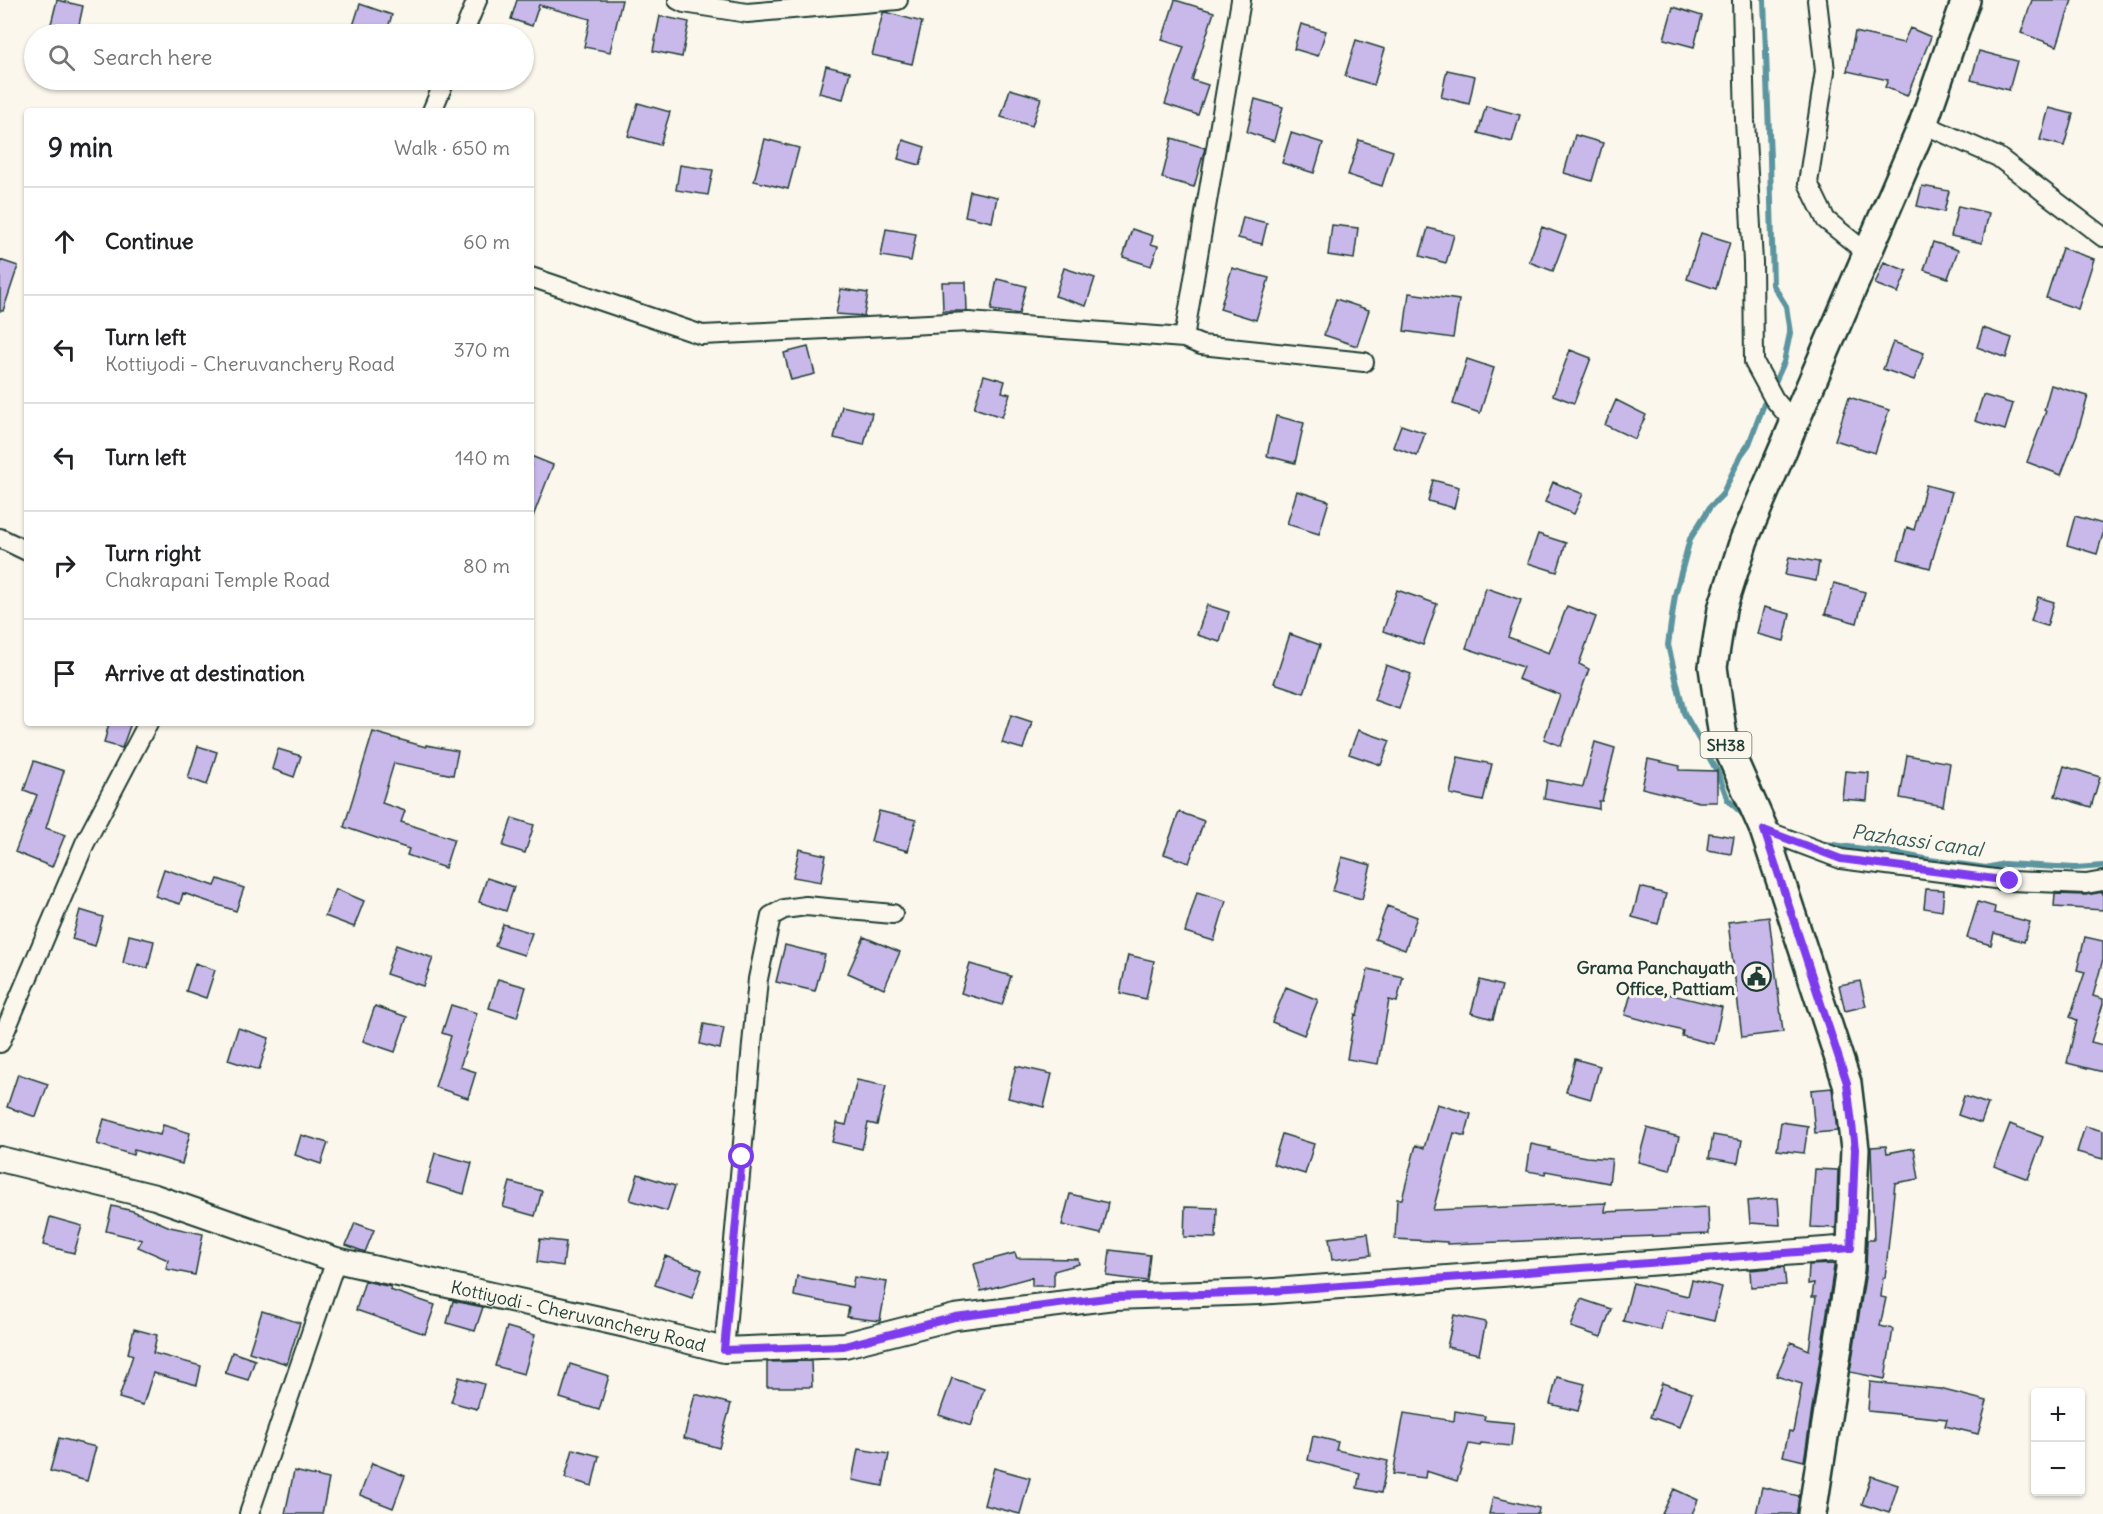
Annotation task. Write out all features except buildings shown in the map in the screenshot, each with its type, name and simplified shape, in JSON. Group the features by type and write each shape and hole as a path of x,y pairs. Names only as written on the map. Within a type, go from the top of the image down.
{"main road":[{"name":"SH38","path":"1812,1514 1850,1269 1855,1149 1847,1083 1764,830 1723,737 1713,668 1722,609 1743,540 1923,124 1966,0"},
{"name":"Kottiyodi - Cheruvanchery Road","path":"0,1159 155,1197 336,1260 626,1325 724,1350 844,1346 955,1317 1114,1297 1259,1292 1851,1248"}],"street":[{"path":"467,24 477,0"},
{"path":"678,0 684,3 747,13 898,0"},
{"path":"1184,338 1241,0"},
{"path":"1742,0 1745,121 1753,262 1754,362 1774,399 1794,423"},
{"path":"1817,0 1825,71 1808,183 1826,220 1868,254"},
{"path":"433,108 441,90"},
{"path":"1923,124 1998,157 2103,237"},
{"path":"534,278 702,335 969,322 1184,338 1201,345 1364,362"},
{"path":"0,538 24,550"},
{"path":"0,1043 85,843 146,726"},
{"path":"1764,830 1841,859 2010,881 2086,884 2103,881"},
{"path":"724,1350 758,979 771,916 784,909 806,906 893,914"},
{"path":"249,1514 336,1260"}],"waterway":[{"path":"1764,0 1773,285 1786,306 1790,333 1784,362 1775,382"},
{"name":"Pazhassi canal","path":"1746,817 1728,800 1717,771 1684,713 1668,645 1675,595 1690,539 1710,507 1722,495 1741,455 1749,444 1764,404"},
{"name":"Pazhassi canal","path":"1818,843 1986,868 2004,864 2075,868 2103,866"}],"place":[{"name":"Grama Panchayath Office, Pattiam","path":"1756,977"}],"route":[{"path":"742,1157 724,1350 844,1346 955,1317 1114,1297 1259,1292 1851,1248 1855,1149 1847,1083 1764,830 1841,859 2010,881"}]}
